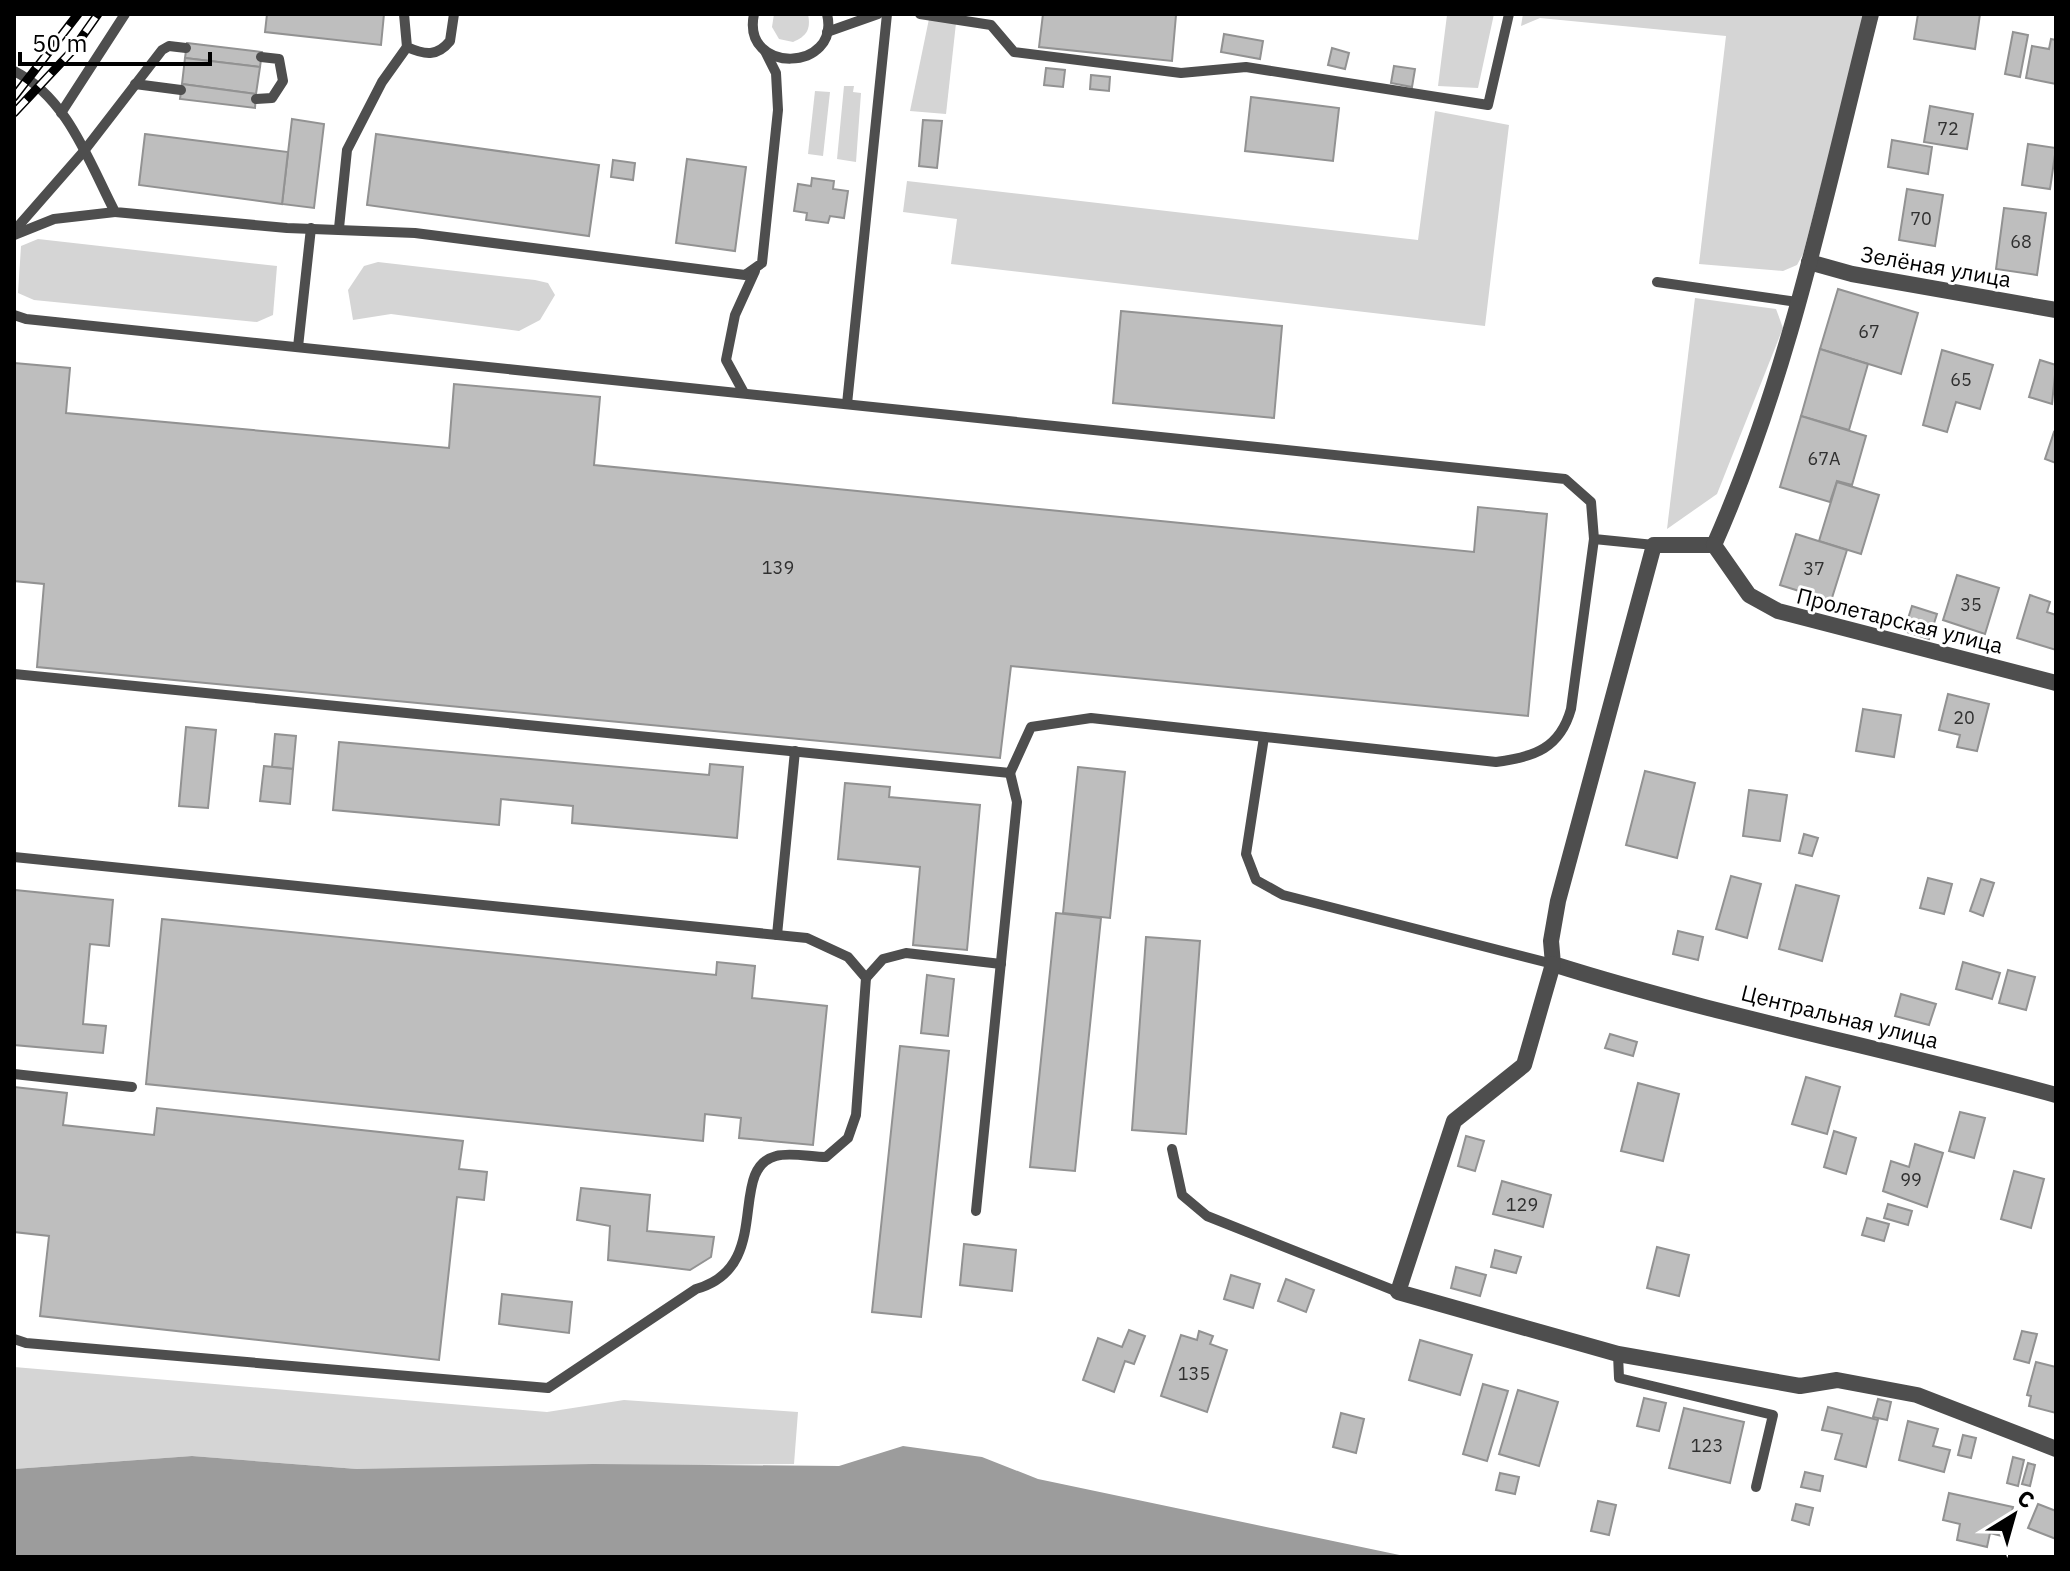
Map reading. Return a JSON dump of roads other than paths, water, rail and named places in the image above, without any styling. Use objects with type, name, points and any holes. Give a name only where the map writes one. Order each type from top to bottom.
[{"type":"street","points":[[1871,14],[1797,302],[1792,334],[1758,434],[1714,545],[1654,545],[1558,901],[1551,941],[1553,964],[1524,1065],[1454,1121],[1398,1292],[1618,1354],[1800,1386],[1837,1380],[1917,1395],[2056,1449]]},
{"type":"street","name":"Зелёная улица","points":[[1809,262],[1852,274],[2056,310]]},
{"type":"street","name":"Пролетарская улица","points":[[1714,545],[1749,595],[1778,611],[2056,683]]},
{"type":"street","name":"Центральная улица","points":[[1553,964],[1612,983],[1904,1053],[2056,1095]]},
{"type":"lane","points":[[61,113],[125,14]]},
{"type":"lane","points":[[339,228],[347,150],[382,82],[407,47],[404,14]]},
{"type":"lane","points":[[407,47],[425,54],[444,48],[450,41],[454,14]]},
{"type":"lane","points":[[744,393],[726,360],[735,315],[765,251],[778,110],[776,73],[757,40],[754,14]]},
{"type":"lane","points":[[765,51],[778,58],[805,57],[821,45],[827,32],[827,14]]},
{"type":"lane","points":[[827,32],[878,14]]},
{"type":"lane","points":[[847,404],[887,14]]},
{"type":"lane","points":[[922,14],[991,25],[1014,52],[1181,73],[1246,67],[1488,105],[1509,14]]},
{"type":"lane","points":[[14,233],[84,151],[162,50],[169,46],[186,48]]},
{"type":"lane","points":[[256,99],[272,98],[283,81],[279,59],[261,57]]},
{"type":"lane","points":[[14,71],[41,87],[61,113],[115,212]]},
{"type":"lane","points":[[135,84],[181,90]]},
{"type":"lane","points":[[14,233],[54,219],[115,212],[415,233],[726,274],[745,275],[755,271]]},
{"type":"lane","points":[[298,347],[311,228]]},
{"type":"lane","points":[[1657,282],[1797,302]]},
{"type":"lane","points":[[14,315],[1565,479],[1591,502],[1594,539],[1571,709],[1565,730],[1546,748],[1524,759],[1496,762],[1091,718],[1031,727],[1010,773],[1017,802],[976,1211]]},
{"type":"lane","points":[[1594,539],[1654,545]]},
{"type":"lane","points":[[14,674],[1010,773]]},
{"type":"lane","points":[[1264,737],[1246,854],[1256,880],[1283,895],[1553,964]]},
{"type":"lane","points":[[777,935],[795,751]]},
{"type":"lane","points":[[14,857],[807,938],[848,957],[866,978]]},
{"type":"lane","points":[[14,1339],[26,1343],[548,1388],[696,1289],[716,1283],[732,1269],[742,1249],[752,1182],[763,1163],[776,1156],[826,1157],[848,1138],[856,1115],[866,978],[883,959],[906,953],[1001,964]]},
{"type":"lane","points":[[14,1074],[132,1087]]},
{"type":"lane","points":[[1172,1149],[1182,1195],[1207,1216],[1398,1292]]},
{"type":"lane","points":[[1618,1354],[1619,1378],[1773,1415],[1756,1487]]},
{"type":"railway","points":[[14,97],[78,14]]},
{"type":"railway","points":[[14,113],[72,51],[98,14]]}]
